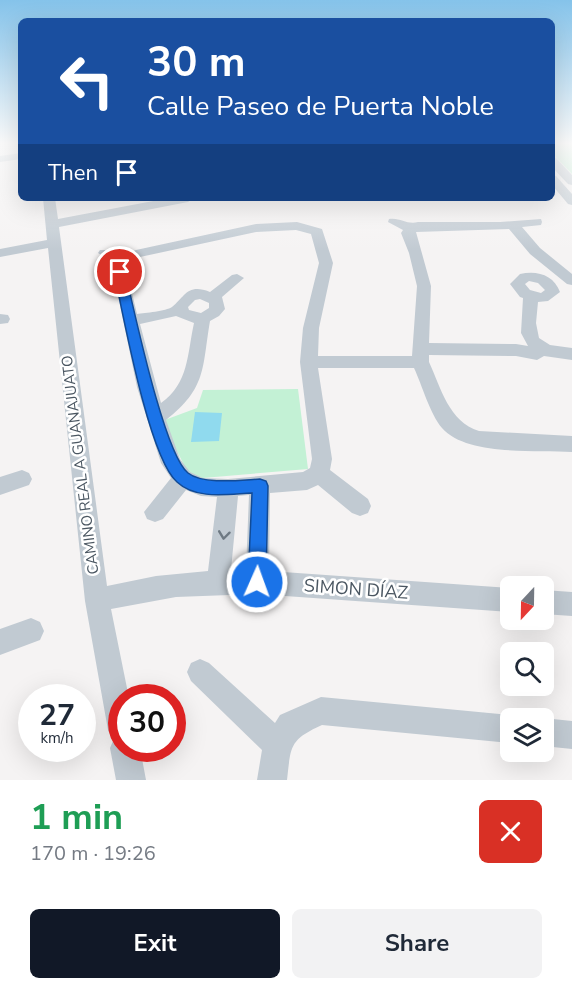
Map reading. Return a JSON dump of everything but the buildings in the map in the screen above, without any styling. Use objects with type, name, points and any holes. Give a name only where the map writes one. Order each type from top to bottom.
[{"type":"street","points":[[555,181],[572,201]]},
{"type":"street","name":"CAMINO REAL A GUANAJUATO","points":[[49,201],[97,601],[113,684]]},
{"type":"street","points":[[102,201],[104,215]]},
{"type":"street","points":[[52,224],[173,201]]},
{"type":"street","points":[[314,222],[326,263],[311,328],[309,362],[322,459],[319,473],[307,481],[228,488],[201,487],[183,478],[171,463],[156,417],[120,272],[122,262],[136,254],[256,228],[297,226],[314,222]]},
{"type":"street","points":[[394,222],[411,229]]},
{"type":"street","points":[[536,222],[513,225],[418,226],[411,229],[408,233],[416,253],[424,286],[419,355],[447,421],[460,433],[479,439],[572,444]]},
{"type":"street","points":[[513,225],[535,251],[572,282]]},
{"type":"street","points":[[0,253],[54,243]]},
{"type":"street","points":[[105,254],[122,262]]},
{"type":"street","points":[[213,297],[237,278]]},
{"type":"street","points":[[131,321],[180,310],[191,318],[203,318],[217,309],[217,301],[213,297],[202,294],[190,296],[182,302],[180,310]]},
{"type":"street","points":[[531,296],[528,320],[531,342],[536,355]]},
{"type":"street","points":[[156,417],[180,399],[190,384],[203,318]]},
{"type":"street","points":[[309,362],[516,350],[536,355],[572,354]]},
{"type":"street","points":[[319,473],[360,506]]},
{"type":"street","points":[[155,512],[183,478]]},
{"type":"street","points":[[0,486],[22,479]]},
{"type":"street","points":[[257,582],[260,486]]},
{"type":"street","points":[[218,581],[228,488]]},
{"type":"street","name":"SIMON DÍAZ","points":[[97,601],[128,591],[218,581],[500,599]]},
{"type":"street","points":[[554,603],[572,604]]},
{"type":"street","points":[[0,642],[31,631]]},
{"type":"street","points":[[200,672],[277,745]]},
{"type":"street","points":[[272,780],[277,745],[290,725],[321,711],[500,728]]},
{"type":"street","points":[[554,733],[572,735]]},
{"type":"street","points":[[128,762],[131,780]]},
{"type":"green space","points":[[298,389],[308,469],[191,479],[162,421],[197,408],[203,390]]},
{"type":"water","points":[[195,412],[222,413],[219,441],[191,442]]},
{"type":"route","points":[[120,272],[147,387],[171,463],[183,478],[201,487],[260,486],[257,582]]}]
